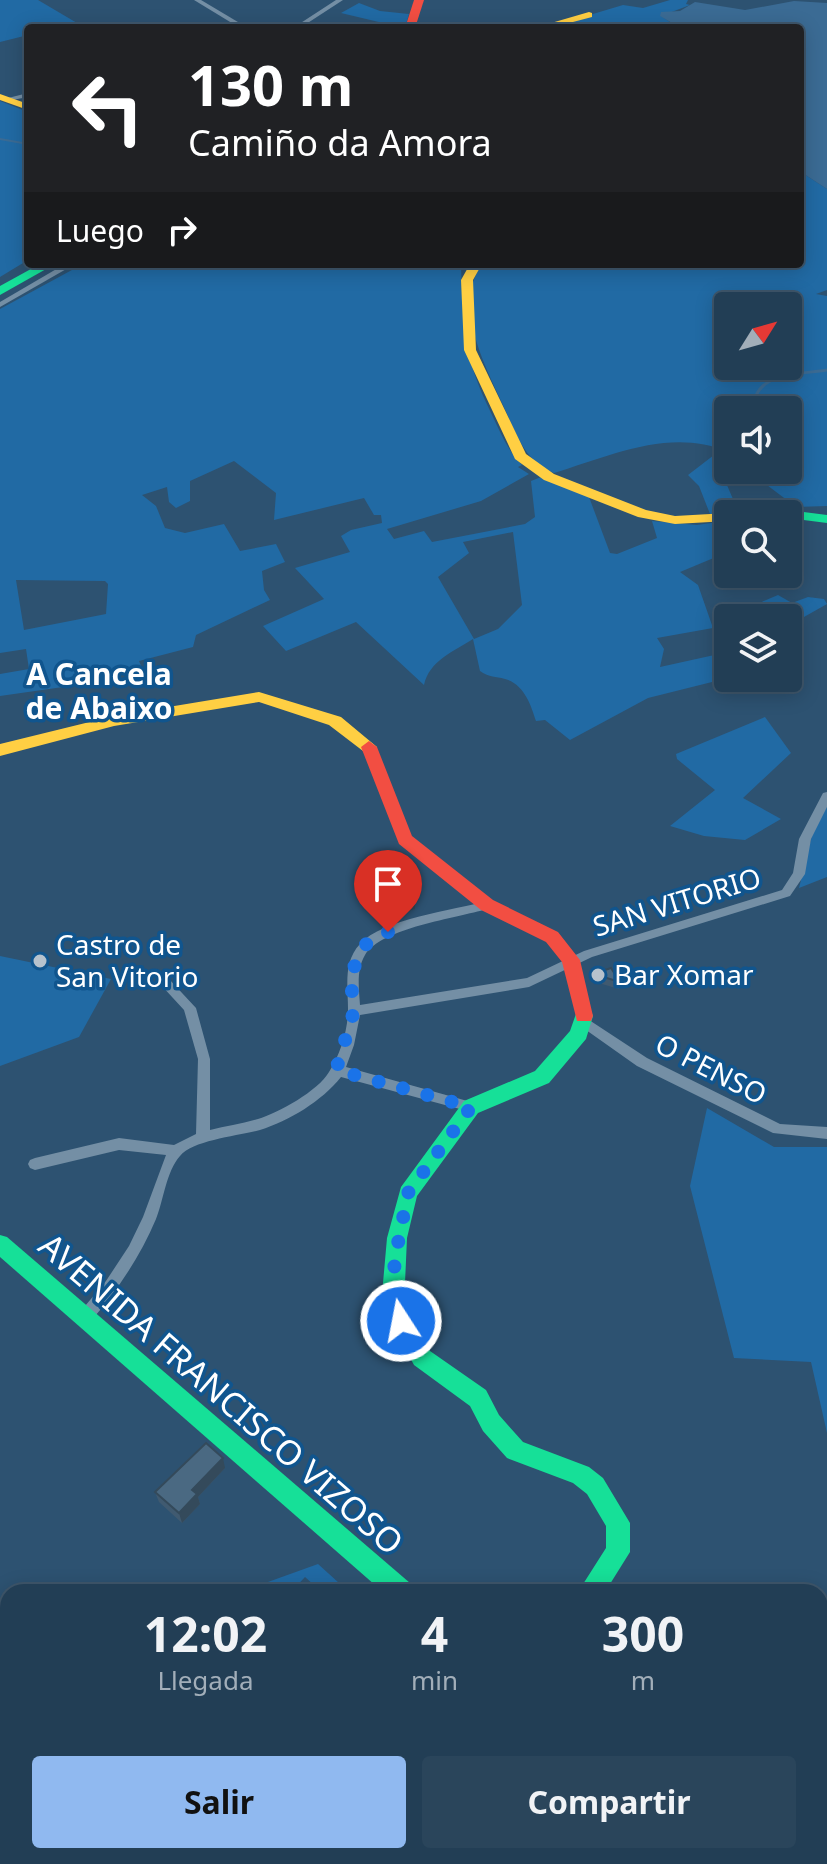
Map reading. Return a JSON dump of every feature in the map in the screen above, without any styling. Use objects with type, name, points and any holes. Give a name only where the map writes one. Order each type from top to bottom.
[{"type":"main road","points":[[411,24],[419,0]]},
{"type":"main road","points":[[548,24],[582,12]]},
{"type":"main road","points":[[4,98],[24,106]]},
{"type":"main road","points":[[0,291],[42,268]]},
{"type":"main road","points":[[474,268],[466,285],[470,350],[520,456],[549,477],[643,514],[675,520],[714,518]]},
{"type":"main road","points":[[802,516],[827,519]]},
{"type":"main road","points":[[0,750],[114,721],[259,697],[335,721],[358,736],[371,750],[405,840],[487,905],[552,937],[571,960],[585,1014],[579,1034],[542,1077],[471,1107],[408,1193],[394,1263],[401,1321],[422,1358],[478,1398],[491,1423],[515,1450],[581,1475],[595,1486],[618,1523],[618,1552],[596,1584]]},
{"type":"main road","name":"AVENIDA FRANCISCO VIZOSO","points":[[0,1244],[392,1584]]},
{"type":"street","points":[[197,0],[238,24]]},
{"type":"street","points":[[302,24],[340,0]]},
{"type":"street","points":[[4,98],[24,96]]},
{"type":"street","points":[[0,305],[64,268]]},
{"type":"street","name":"SAN VITORIO","points":[[354,1011],[529,982],[571,960],[675,929],[710,914],[786,893],[799,874],[805,839],[827,796]]},
{"type":"street","points":[[35,1164],[119,1144],[176,1151],[203,1139],[263,1123],[289,1111],[334,1077],[354,1011],[351,982],[356,960],[367,943],[388,932],[487,905]]},
{"type":"street","points":[[165,982],[190,1008],[204,1059],[203,1139]]},
{"type":"street","name":"O PENSO","points":[[583,1021],[642,1062],[778,1129],[827,1133]]},
{"type":"street","points":[[336,1070],[471,1107]]},
{"type":"street","points":[[85,1317],[113,1286],[146,1227],[176,1151]]},
{"type":"shaded area","points":[[0,0],[38,0],[77,23],[24,24],[24,36],[0,42]]},
{"type":"shaded area","points":[[670,0],[688,0],[686,4],[690,5],[661,16],[673,24],[559,24],[623,5],[643,8]]},
{"type":"shaded area","points":[[794,1],[827,3],[827,189],[804,174],[804,24],[668,24],[672,23],[660,16],[661,12],[680,11],[695,2],[745,10]]},
{"type":"shaded area","points":[[359,3],[380,11],[409,14],[406,24],[383,24],[341,13]]},
{"type":"shaded area","points":[[0,101],[24,110],[24,262],[0,277]]},
{"type":"shaded area","points":[[804,174],[827,189],[827,290],[816,294],[827,296],[827,506],[802,507],[802,500],[787,500],[766,484],[802,484],[802,396],[714,396],[714,448],[685,442],[663,443],[619,452],[554,473],[543,467],[528,453],[517,435],[488,373],[475,335],[470,297],[474,279],[481,268],[804,268]]},
{"type":"shaded area","points":[[76,268],[461,268],[464,326],[470,360],[502,436],[522,465],[518,467],[529,474],[481,501],[387,529],[394,539],[424,531],[432,542],[525,524],[535,517],[531,481],[541,477],[589,497],[610,553],[617,554],[657,538],[652,521],[697,525],[714,523],[714,558],[680,572],[698,585],[713,628],[657,638],[664,649],[660,667],[714,655],[714,682],[648,698],[570,740],[545,720],[536,721],[529,702],[517,685],[480,671],[473,639],[437,663],[424,685],[356,622],[286,651],[263,626],[324,599],[295,568],[350,552],[341,536],[351,530],[382,523],[381,515],[374,515],[364,498],[274,520],[276,493],[234,461],[190,481],[190,501],[176,508],[169,502],[167,487],[142,495],[156,506],[165,528],[185,533],[224,524],[240,551],[276,544],[285,562],[262,571],[264,590],[270,600],[196,635],[193,647],[139,661],[142,668],[84,684],[0,696],[0,674],[29,669],[26,649],[0,653],[0,309]],"holes":[[[513,532],[522,605],[498,629],[474,639],[438,577],[469,553],[463,542]],[[16,580],[105,581],[108,584],[106,614],[24,630]]]},
{"type":"shaded area","points":[[714,455],[714,484],[726,484],[733,500],[714,500],[714,514],[710,514],[699,486],[688,475]]},
{"type":"shaded area","points":[[778,595],[792,603],[808,597],[824,599],[827,604],[802,618],[802,604],[757,604]]},
{"type":"shaded area","points":[[765,717],[791,753],[743,798],[781,819],[745,840],[704,836],[670,826],[715,790],[677,759],[676,754]]},
{"type":"shaded area","points":[[827,806],[827,877],[799,888],[813,831]]},
{"type":"shaded area","points":[[0,956],[111,979],[79,1037],[0,1066]]},
{"type":"shaded area","points":[[707,1108],[774,1147],[827,1147],[827,1433],[811,1362],[734,1358],[690,1186]]},
{"type":"shaded area","points":[[318,1564],[340,1584],[313,1584],[305,1577],[298,1584],[262,1584]]},
{"type":"building","points":[[405,885],[415,902],[390,911],[380,893]]},
{"type":"building","points":[[611,968],[620,982],[593,974]]},
{"type":"building","points":[[206,1443],[223,1458],[192,1490],[197,1494],[179,1513],[155,1492]]},
{"type":"waterway","points":[[0,139],[24,143]]},
{"type":"waterway","points":[[756,396],[761,388],[779,377],[827,370]]},
{"type":"traffic: fast","points":[[0,291],[42,268]]},
{"type":"traffic: fast","points":[[802,516],[827,519]]},
{"type":"traffic: fast","points":[[584,1016],[579,1034],[542,1077],[471,1107],[408,1193],[397,1238],[394,1283],[401,1321],[422,1358],[478,1398],[491,1423],[515,1450],[581,1475],[595,1486],[618,1523],[618,1552],[596,1584]]},
{"type":"traffic: fast","points":[[0,1244],[392,1584]]},
{"type":"traffic: slow","points":[[554,24],[589,15]]},
{"type":"traffic: slow","points":[[0,97],[24,106]]},
{"type":"traffic: slow","points":[[474,268],[467,280],[470,350],[520,456],[549,477],[643,514],[675,520],[714,518]]},
{"type":"traffic: slow","points":[[0,750],[114,721],[259,697],[335,721],[369,747]]},
{"type":"traffic: jam","points":[[411,24],[419,0]]},
{"type":"traffic: jam","points":[[369,747],[405,840],[487,905],[552,937],[571,960],[584,1016]]},
{"type":"place","name":"Castro de San Vitorio","points":[[40,961]]},
{"type":"place","name":"Bar Xomar","points":[[598,975]]},
{"type":"district","name":"A Cancela de Abaixo","points":[[99,692]]},
{"type":"route","points":[[388,932],[367,943],[356,960],[351,982],[354,1011],[336,1070],[471,1107],[408,1193],[394,1263],[401,1321]]}]
